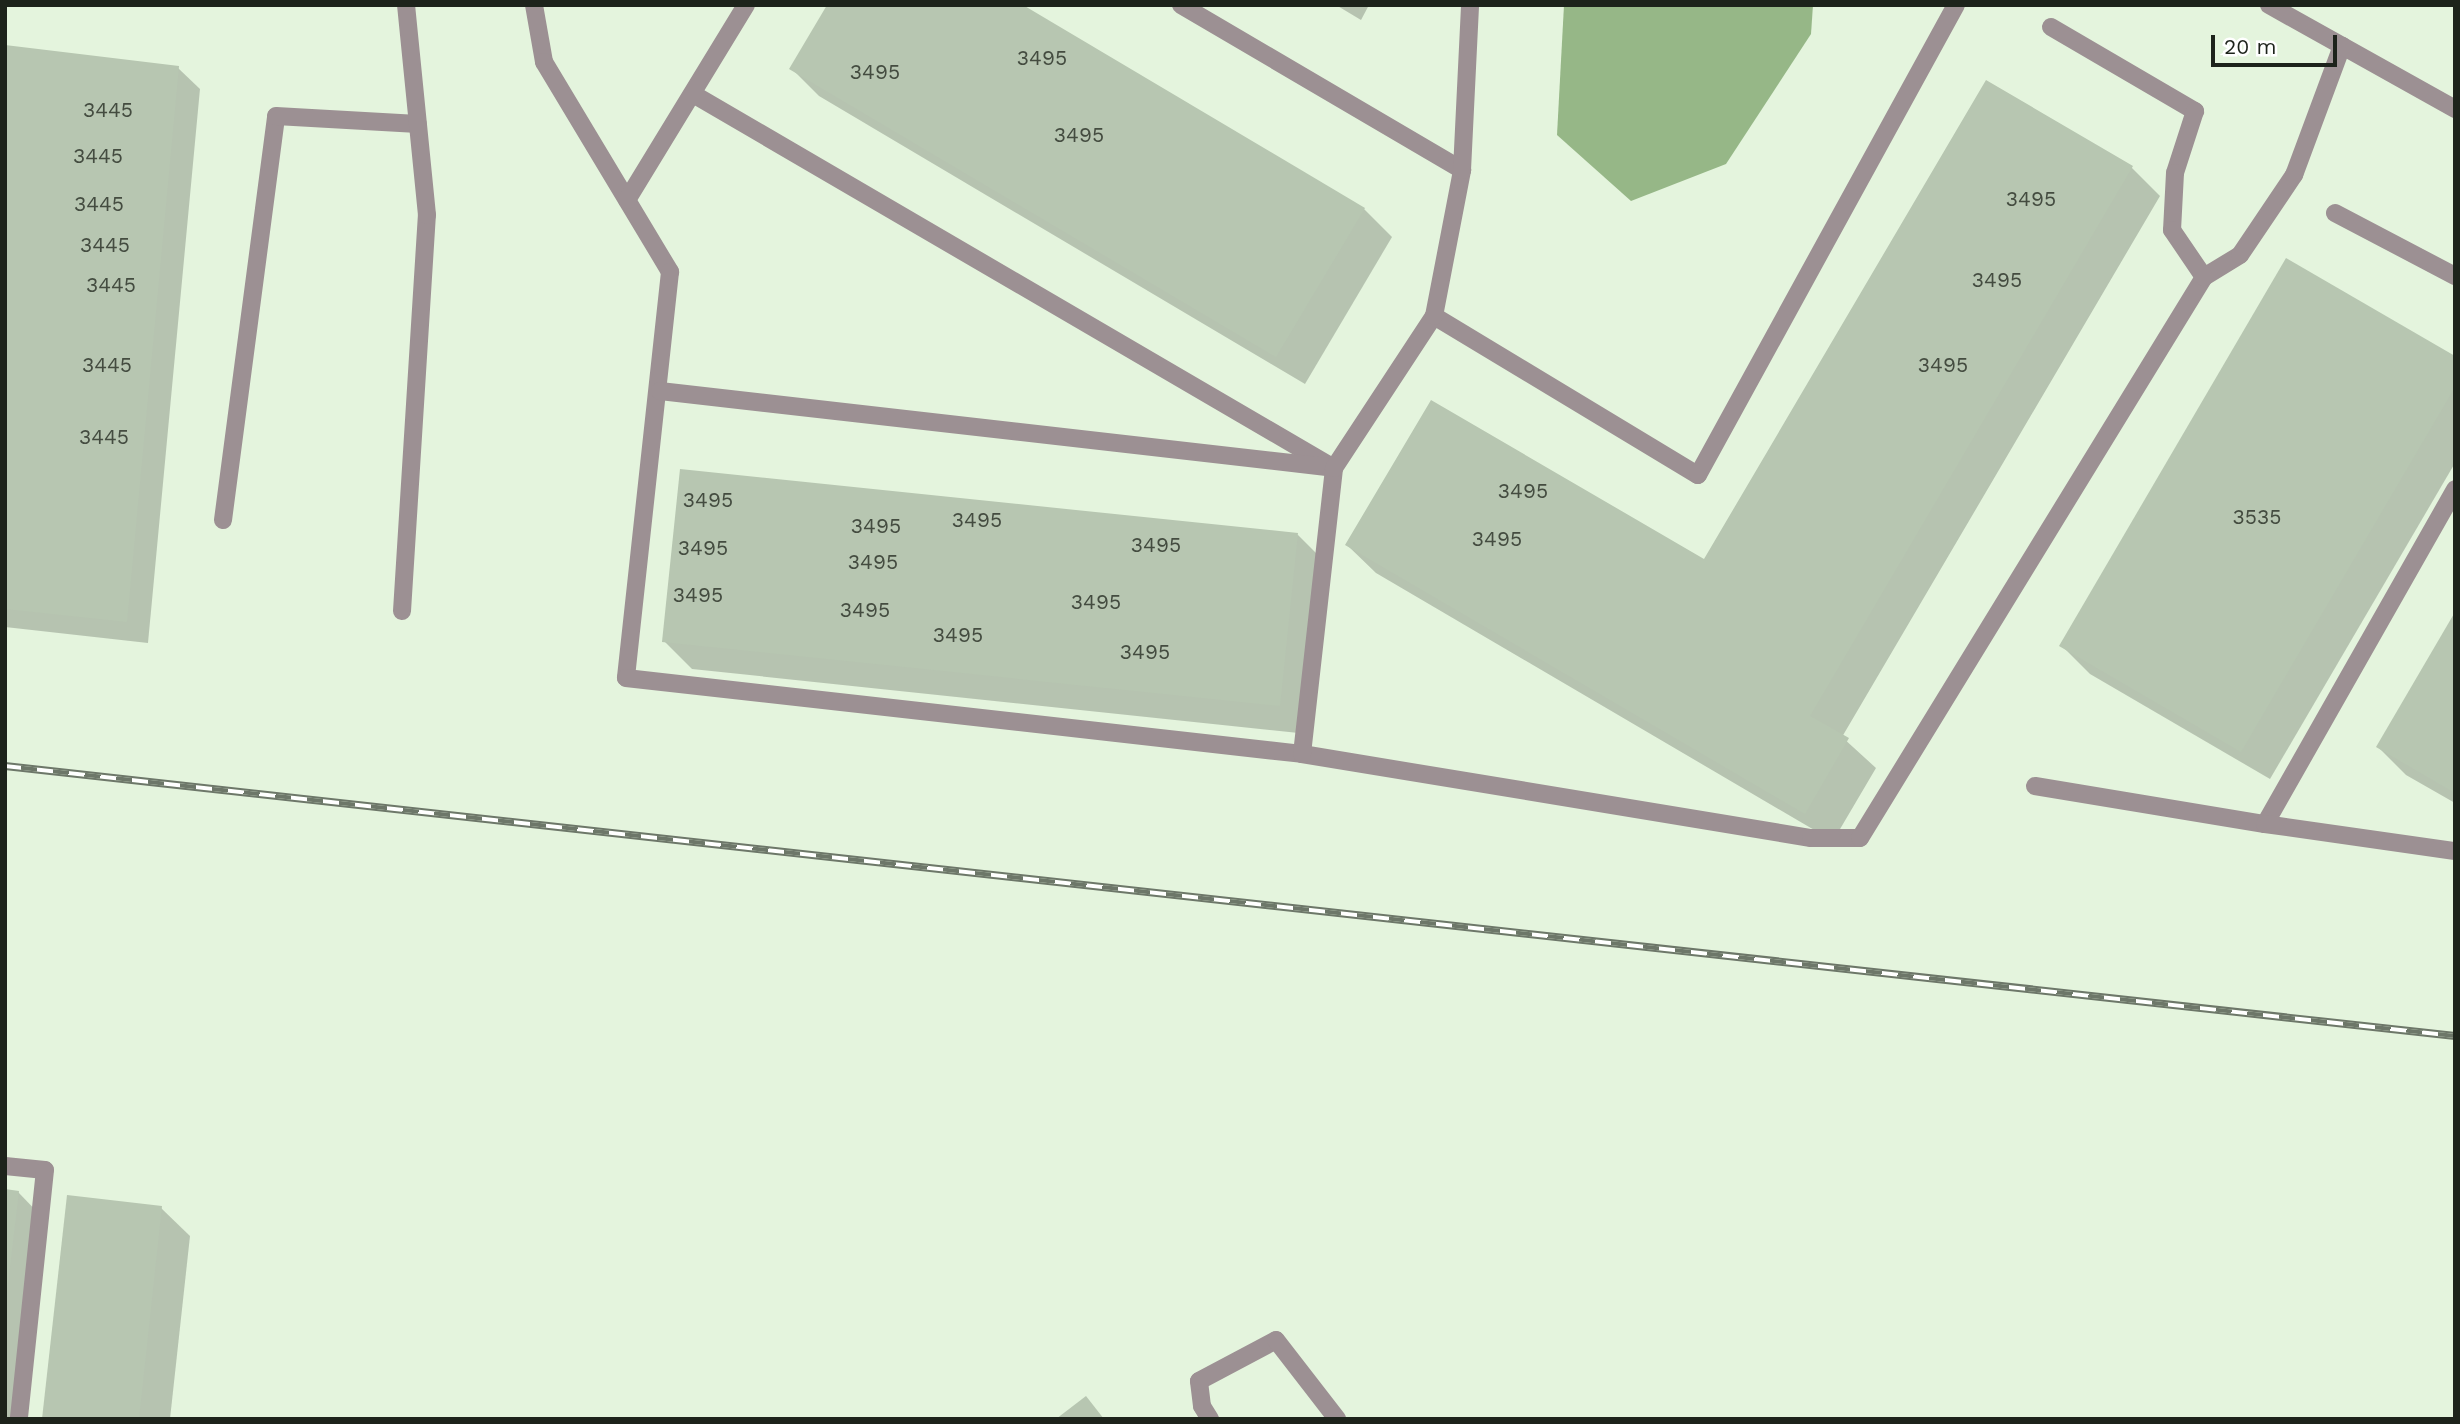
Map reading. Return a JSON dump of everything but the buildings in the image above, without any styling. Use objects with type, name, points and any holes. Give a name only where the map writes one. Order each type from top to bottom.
[{"type":"street","points":[[402,611],[427,215],[406,5]]},
{"type":"street","points":[[534,5],[544,62],[670,272],[660,391],[626,678],[1302,754],[1811,838],[1860,838],[2204,277],[2240,255],[2294,175],[2342,46]]},
{"type":"street","points":[[627,200],[746,5]]},
{"type":"street","points":[[1181,5],[1462,170]]},
{"type":"street","points":[[1302,754],[1334,468],[1434,316],[1462,170],[1470,5]]},
{"type":"street","points":[[1434,316],[1698,474],[1956,5]]},
{"type":"street","points":[[2269,5],[2455,109]]},
{"type":"street","points":[[2051,27],[2195,111],[2175,173],[2172,230],[2204,277]]},
{"type":"street","points":[[693,94],[1334,468]]},
{"type":"street","points":[[223,520],[276,116],[418,124]]},
{"type":"street","points":[[2335,212],[2455,276]]},
{"type":"street","points":[[660,391],[1334,468]]},
{"type":"street","points":[[2265,824],[2455,489]]},
{"type":"street","points":[[2035,786],[2265,824],[2455,851]]},
{"type":"street","points":[[5,1166],[45,1170],[19,1419]]},
{"type":"street","points":[[1210,1419],[1202,1406],[1199,1381],[1276,1340],[1337,1419]]},
{"type":"shaded area","points":[[1564,5],[1813,5],[1811,34],[1726,164],[1631,201],[1557,135]]},
{"type":"railway","points":[[5,766],[2455,1036]]}]
